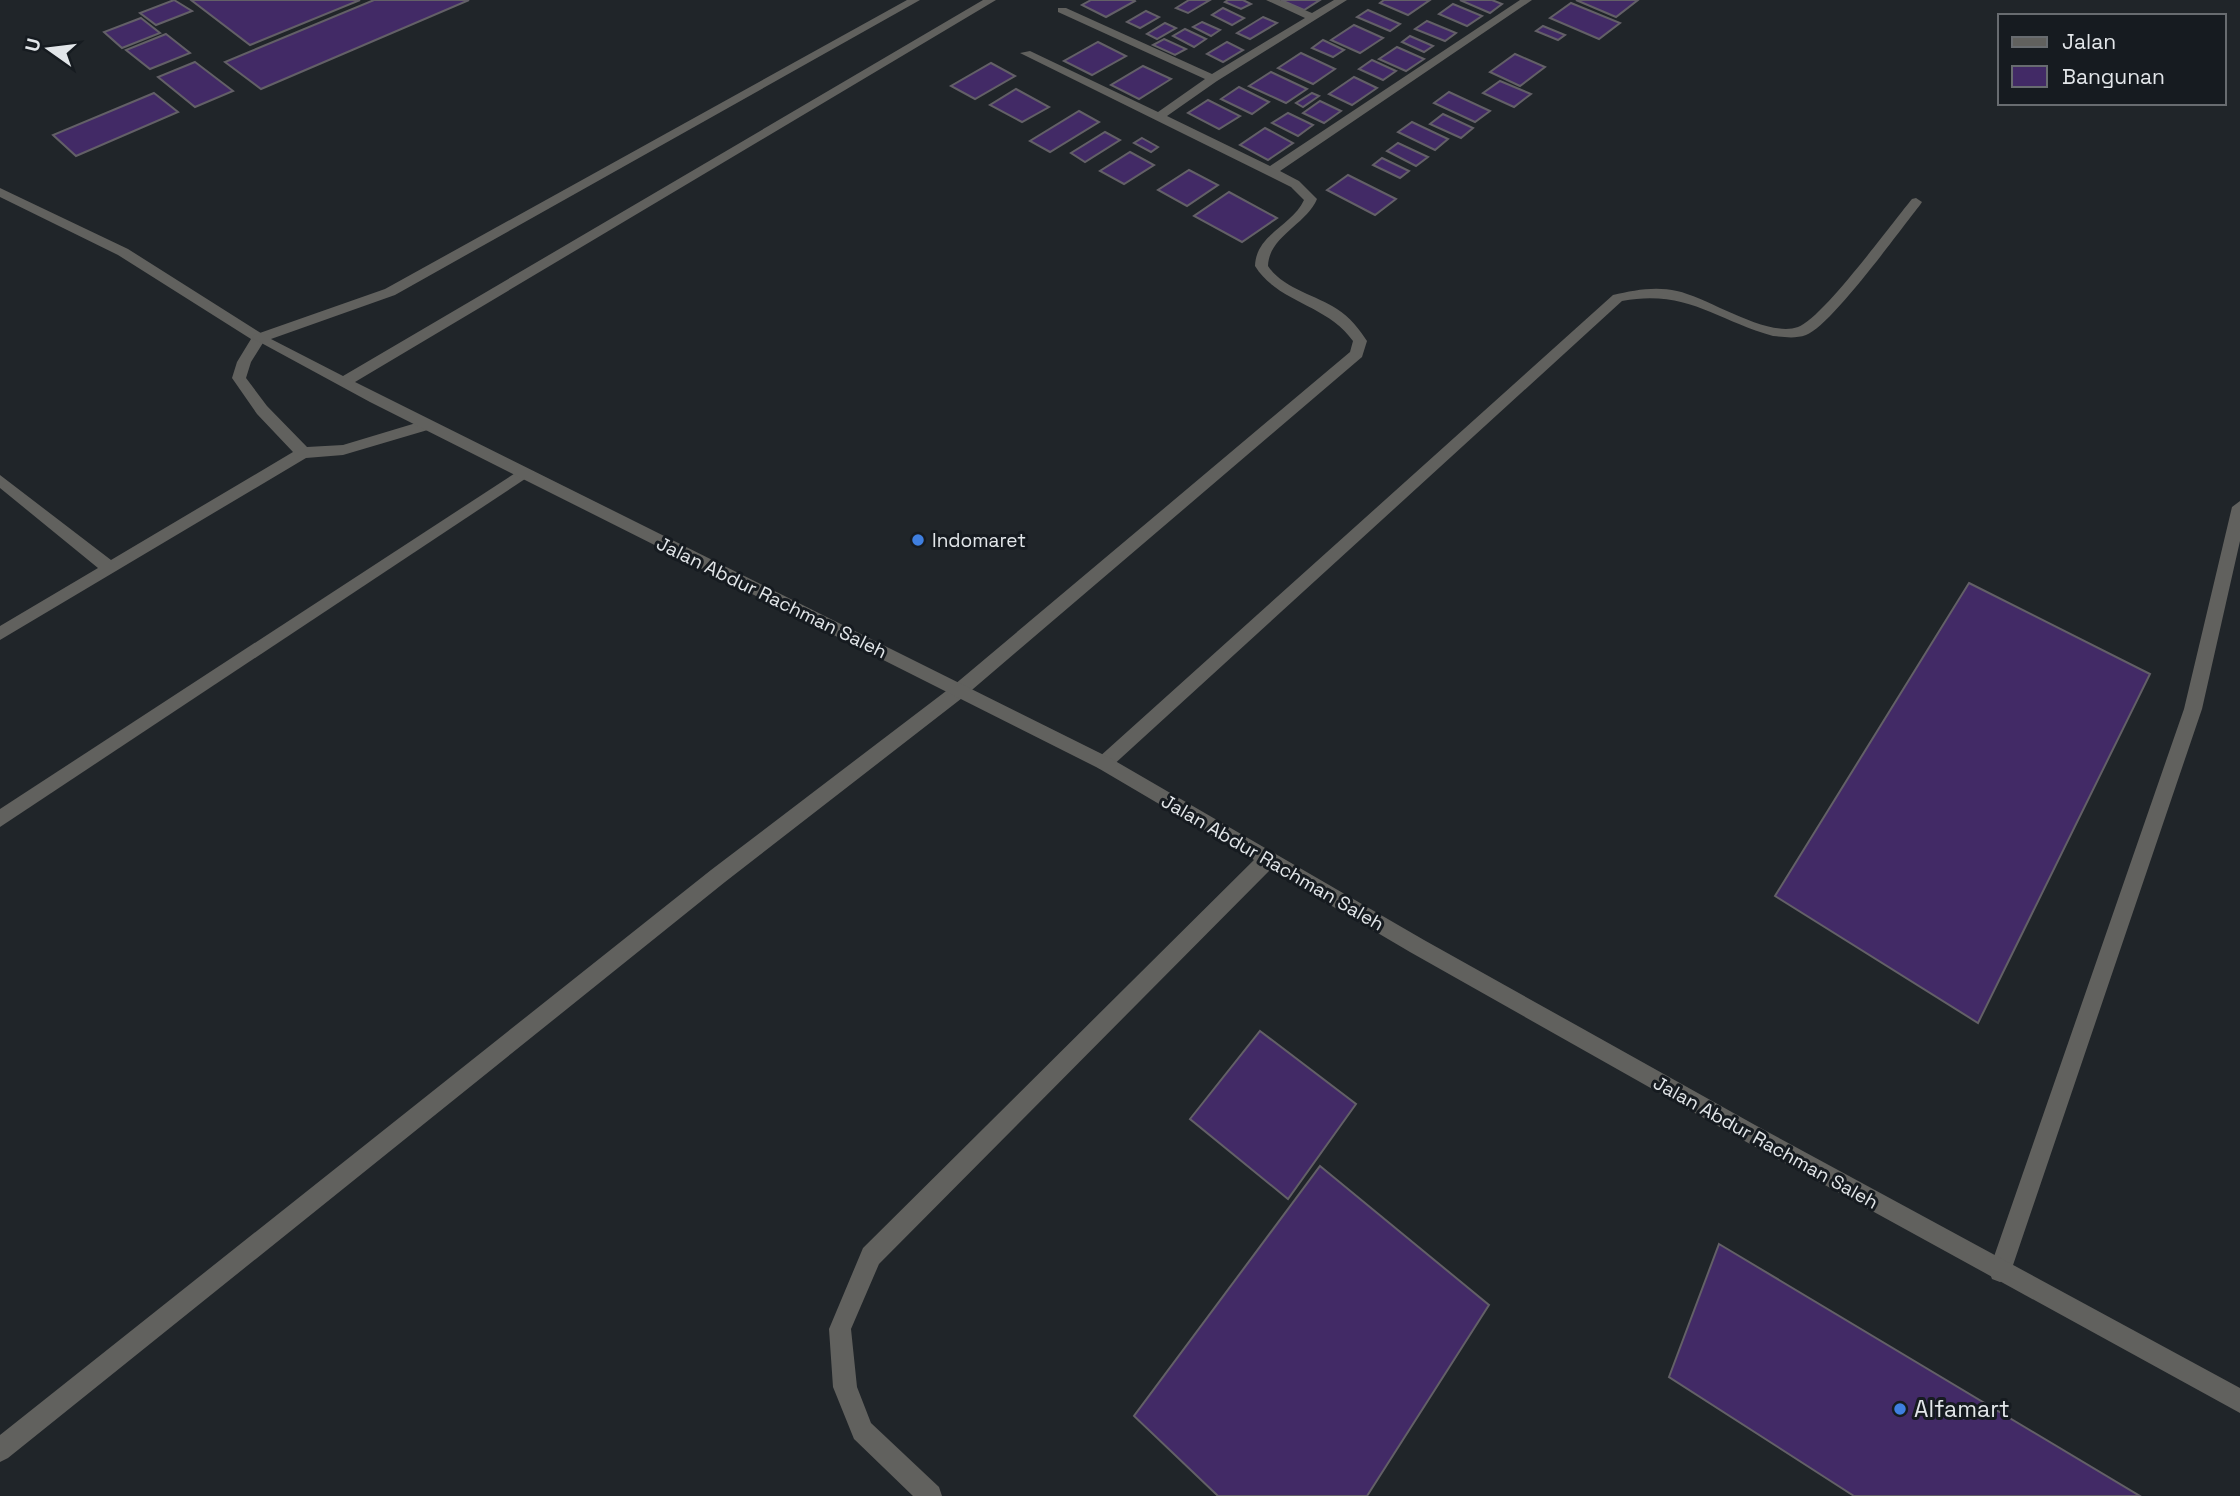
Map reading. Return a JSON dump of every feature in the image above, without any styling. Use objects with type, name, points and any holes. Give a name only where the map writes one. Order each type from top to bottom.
[{"type":"street","points":[[303,453],[262,410],[239,378],[244,362],[259,338],[390,292],[915,0]]},
{"type":"street","points":[[344,382],[991,0]]},
{"type":"street","points":[[1271,0],[1314,18]]},
{"type":"street","points":[[1160,116],[1213,79],[1342,0]]},
{"type":"street","points":[[1271,171],[1527,0]]},
{"type":"street","points":[[1062,10],[1213,79]]},
{"type":"street","points":[[0,1450],[718,876],[960,690],[1357,354],[1360,341],[1351,327],[1333,312],[1275,282],[1262,270],[1261,259],[1267,247],[1303,212],[1311,199],[1295,184],[1026,52]]},
{"type":"street","name":"Jalan Abdur Rachman Saleh","points":[[0,192],[123,252],[259,338],[426,425],[1104,763],[1748,1132],[2240,1401]]},
{"type":"street","points":[[1104,763],[1618,298],[1651,292],[1677,296],[1763,329],[1784,333],[1805,330],[1827,310],[1916,202]]},
{"type":"street","points":[[0,634],[303,453],[343,450],[426,425]]},
{"type":"street","points":[[0,820],[523,473]]},
{"type":"street","points":[[0,480],[111,569]]},
{"type":"street","points":[[2000,1271],[2193,709],[2240,508]]},
{"type":"street","points":[[930,1496],[862,1430],[845,1387],[840,1329],[871,1256],[1268,859]]},
{"type":"building","points":[[174,0],[192,11],[156,25],[140,13]]},
{"type":"building","points":[[191,0],[360,0],[250,45]]},
{"type":"building","points":[[374,0],[469,0],[261,89],[225,62]]},
{"type":"building","points":[[1091,0],[1135,1],[1106,17],[1082,5]]},
{"type":"building","points":[[1189,0],[1210,0],[1188,13],[1176,8]]},
{"type":"building","points":[[1243,0],[1251,4],[1241,9],[1225,2]]},
{"type":"building","points":[[1281,0],[1320,0],[1304,10]]},
{"type":"building","points":[[1384,0],[1430,0],[1408,15],[1380,3]]},
{"type":"building","points":[[1460,0],[1492,0],[1502,4],[1490,13]]},
{"type":"building","points":[[1576,0],[1638,0],[1616,17]]},
{"type":"building","points":[[1571,3],[1620,23],[1599,39],[1550,18]]},
{"type":"building","points":[[1453,4],[1482,16],[1467,26],[1439,14]]},
{"type":"building","points":[[1223,8],[1244,18],[1232,25],[1212,15]]},
{"type":"building","points":[[1368,10],[1400,24],[1390,31],[1357,17]]},
{"type":"building","points":[[1146,11],[1159,17],[1140,28],[1127,22]]},
{"type":"building","points":[[1263,17],[1277,23],[1250,39],[1237,33]]},
{"type":"building","points":[[141,18],[160,33],[122,48],[104,32]]},
{"type":"building","points":[[1427,21],[1456,33],[1445,41],[1415,29]]},
{"type":"building","points":[[1202,22],[1220,30],[1211,36],[1193,27]]},
{"type":"building","points":[[1165,23],[1176,28],[1157,39],[1147,34]]},
{"type":"building","points":[[1354,25],[1383,38],[1360,53],[1331,40]]},
{"type":"building","points":[[1543,26],[1565,35],[1558,40],[1536,31]]},
{"type":"building","points":[[1185,29],[1206,39],[1194,47],[1173,36]]},
{"type":"building","points":[[166,34],[190,53],[150,69],[126,50]]},
{"type":"building","points":[[1410,36],[1433,46],[1424,52],[1402,42]]},
{"type":"building","points":[[1164,39],[1186,49],[1175,55],[1153,45]]},
{"type":"building","points":[[1323,40],[1344,50],[1333,57],[1312,48]]},
{"type":"building","points":[[1098,42],[1126,56],[1092,75],[1064,61]]},
{"type":"building","points":[[1227,42],[1243,50],[1223,62],[1207,54]]},
{"type":"building","points":[[1397,47],[1424,59],[1406,71],[1379,59]]},
{"type":"building","points":[[1301,53],[1335,69],[1313,84],[1278,68]]},
{"type":"building","points":[[1515,54],[1545,67],[1520,86],[1490,72]]},
{"type":"building","points":[[1372,60],[1396,71],[1383,80],[1359,69]]},
{"type":"building","points":[[195,62],[233,91],[195,107],[158,77]]},
{"type":"building","points":[[991,63],[1015,76],[975,99],[951,86]]},
{"type":"building","points":[[1143,66],[1171,79],[1139,99],[1111,85]]},
{"type":"building","points":[[1271,72],[1307,89],[1286,103],[1249,86]]},
{"type":"building","points":[[1354,77],[1377,88],[1352,105],[1329,94]]},
{"type":"building","points":[[1500,81],[1531,94],[1514,107],[1483,93]]},
{"type":"building","points":[[1239,87],[1269,102],[1252,114],[1221,99]]},
{"type":"building","points":[[1016,89],[1049,107],[1022,122],[990,105]]},
{"type":"building","points":[[1449,92],[1490,111],[1475,122],[1434,103]]},
{"type":"building","points":[[154,93],[178,112],[76,156],[53,135]]},
{"type":"building","points":[[1312,93],[1319,96],[1303,107],[1296,103]]},
{"type":"building","points":[[1208,100],[1240,116],[1219,129],[1188,113]]},
{"type":"building","points":[[1320,101],[1341,111],[1324,123],[1303,113]]},
{"type":"building","points":[[1079,111],[1099,122],[1050,152],[1030,141]]},
{"type":"building","points":[[1288,113],[1313,125],[1298,136],[1272,123]]},
{"type":"building","points":[[1443,114],[1473,128],[1461,138],[1430,124]]},
{"type":"building","points":[[1412,122],[1448,139],[1435,150],[1398,132]]},
{"type":"building","points":[[1265,128],[1293,143],[1268,160],[1240,145]]},
{"type":"building","points":[[1105,132],[1120,140],[1085,162],[1071,153]]},
{"type":"building","points":[[1142,138],[1158,147],[1151,152],[1134,143]]},
{"type":"building","points":[[1398,143],[1428,157],[1416,166],[1387,151]]},
{"type":"building","points":[[1130,152],[1154,165],[1124,184],[1100,171]]},
{"type":"building","points":[[1382,158],[1409,171],[1400,178],[1373,165]]},
{"type":"building","points":[[1189,170],[1218,185],[1187,206],[1158,190]]},
{"type":"building","points":[[1348,175],[1396,199],[1375,215],[1327,190]]},
{"type":"building","points":[[1229,192],[1277,218],[1242,242],[1194,216]]},
{"type":"building","points":[[1969,583],[2150,674],[1978,1023],[1775,896]]},
{"type":"building","points":[[1260,1031],[1356,1104],[1288,1199],[1190,1119]]},
{"type":"building","points":[[1320,1166],[1489,1305],[1367,1496],[1218,1496],[1134,1416]]},
{"type":"building","points":[[1719,1244],[2140,1496],[1854,1496],[1669,1377]]},
{"type":"place","name":"Indomaret","points":[[918,540]]},
{"type":"place","name":"Alfamart","points":[[1900,1409]]}]
